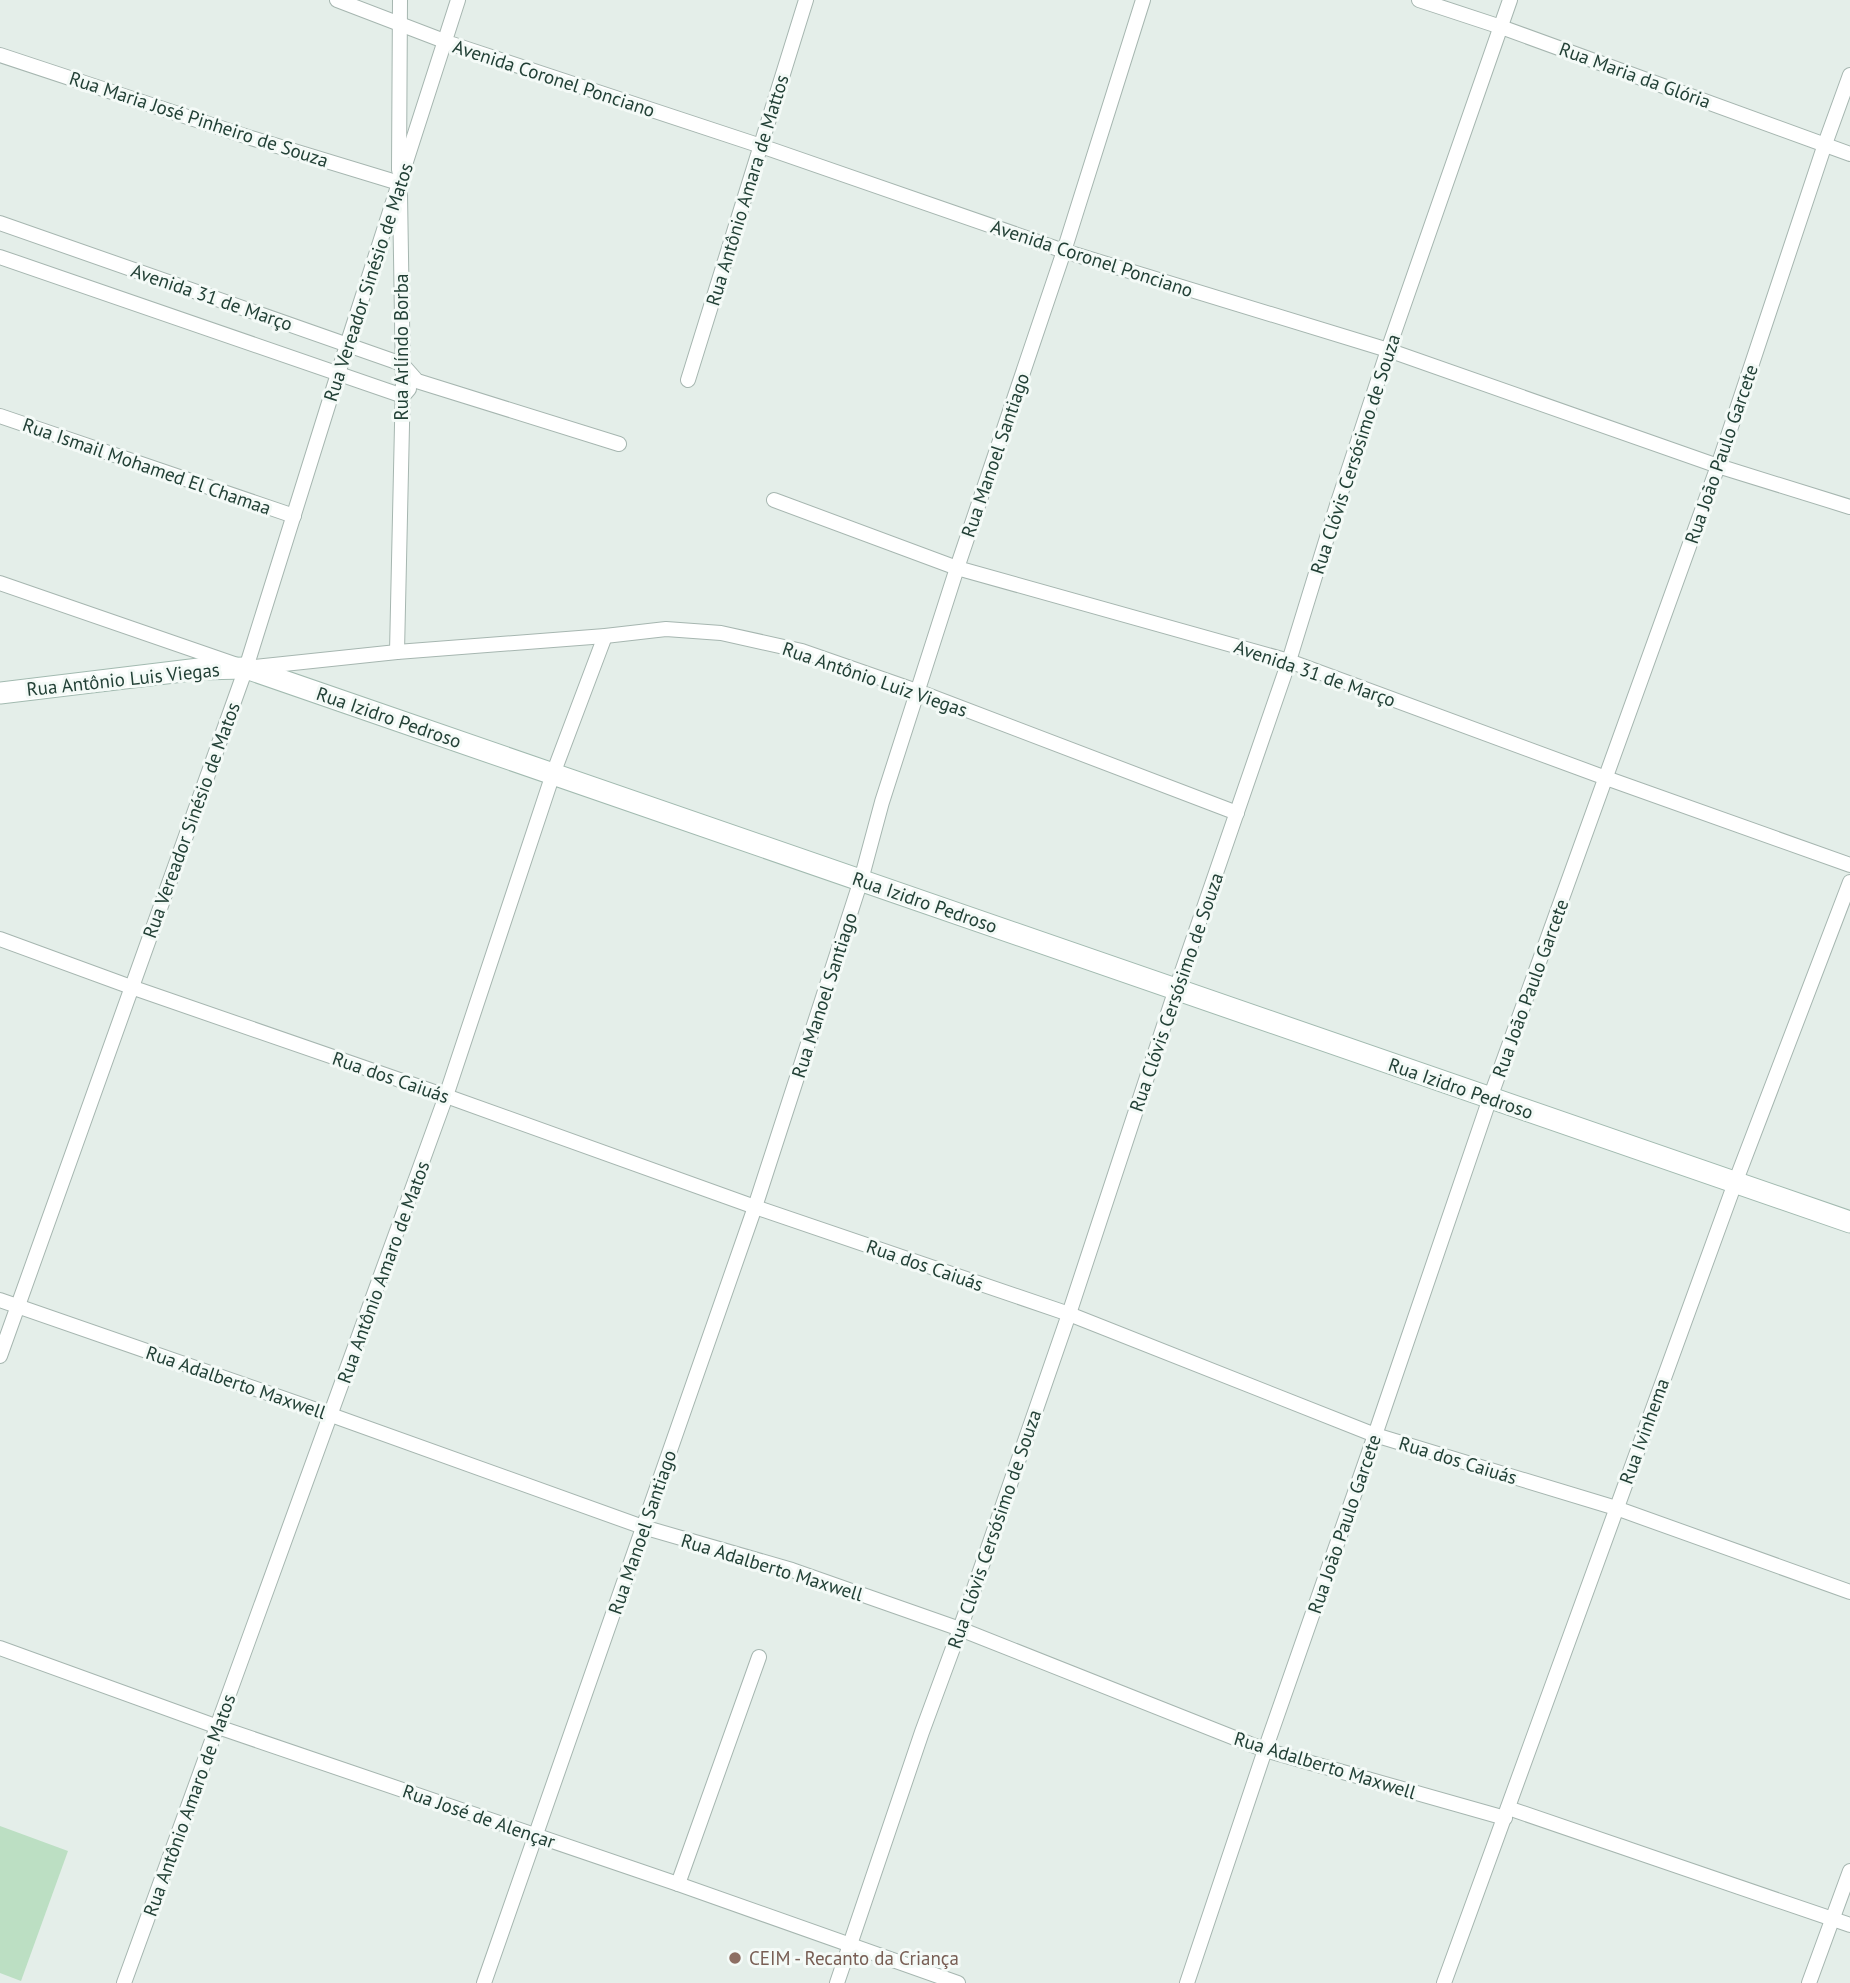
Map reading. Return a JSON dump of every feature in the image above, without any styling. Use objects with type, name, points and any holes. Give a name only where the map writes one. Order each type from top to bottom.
[{"type":"street","name":"Avenida Coronel Ponciano","points":[[337,0],[445,41],[1064,251],[1388,350],[1718,466],[1850,507]]},
{"type":"street","name":"Rua Arlíndo Borba","points":[[397,652],[402,396],[400,0]]},
{"type":"street","name":"Rua Vereador Sinésio de Matos","points":[[0,1356],[246,668],[458,0]]},
{"type":"street","name":"Rua Antônio Amara de Mattos","points":[[688,380],[806,0]]},
{"type":"street","name":"Rua Manoel Santiago","points":[[484,1983],[755,1207],[861,880],[917,691],[1064,251],[1143,0]]},
{"type":"street","name":"Rua Maria da Glória","points":[[1419,0],[1501,27],[1850,154]]},
{"type":"street","name":"Rua Clóvis Cersósimo de Souza","points":[[837,1983],[1069,1314],[1176,989],[1290,661],[1388,350],[1510,0]]},
{"type":"street","name":"Rua Maria José Pinheiro de Souza","points":[[0,55],[251,138],[399,183]]},
{"type":"street","name":"Rua João Paulo Garcete","points":[[1187,1983],[1490,1098],[1718,466],[1850,75]]},
{"type":"street","name":"Avenida 31 de Março","points":[[0,223],[402,364],[417,381]]},
{"type":"street","name":"Avenida 31 de Março","points":[[0,257],[402,396]]},
{"type":"street","points":[[402,396],[417,381],[619,444]]},
{"type":"street","name":"Rua Ismail Mohamed El Chamaa","points":[[0,416],[294,516]]},
{"type":"street","name":"Avenida 31 de Março","points":[[774,500],[957,568],[1290,661],[1850,865]]},
{"type":"street","name":"Rua Izidro Pedroso","points":[[0,583],[1850,1222]]},
{"type":"street","name":"Rua Antônio Luiz Viegas","points":[[246,668],[666,629],[721,633],[802,651],[917,691],[1237,813]]},
{"type":"street","name":"Rua Antônio Amaro de Matos","points":[[124,1983],[446,1096],[553,774],[605,636]]},
{"type":"street","name":"Rua Antônio Luis Viegas","points":[[0,693],[199,668],[246,668]]},
{"type":"street","name":"Rua Ivinhema","points":[[1444,1983],[1735,1182],[1850,882]]},
{"type":"street","name":"Rua dos Caiuás","points":[[0,939],[755,1207],[1069,1314],[1376,1435],[1616,1508],[1850,1592]]},
{"type":"street","name":"Rua Adalberto Maxwell","points":[[0,1300],[643,1527],[792,1570],[960,1629],[1265,1751],[1506,1813],[1850,1924]]},
{"type":"street","name":"Rua José de Alençar","points":[[0,1648],[218,1727],[958,1983]]},
{"type":"street","points":[[678,1884],[760,1657]]},
{"type":"street","points":[[1810,1983],[1850,1871]]},
{"type":"green space","points":[[0,1826],[68,1851],[21,1981],[0,1973]]},
{"type":"place","name":"CEIM - Recanto da Criança","points":[[735,1958]]}]
